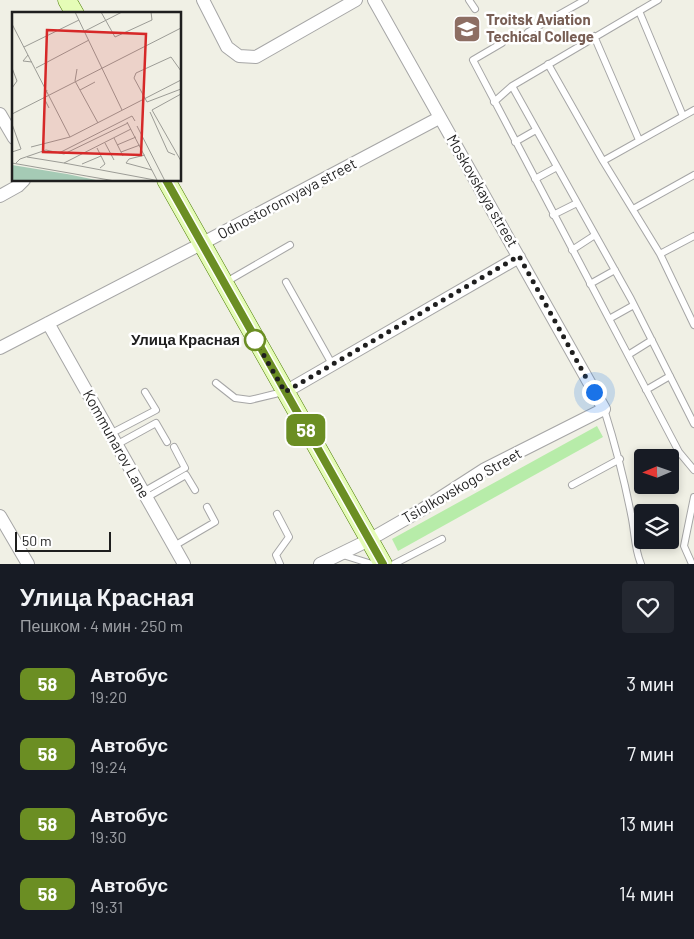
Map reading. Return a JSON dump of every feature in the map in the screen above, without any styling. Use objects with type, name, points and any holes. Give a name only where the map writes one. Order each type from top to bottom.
[{"type":"street","points":[[67,0],[74,12]]},
{"type":"street","points":[[203,0],[227,47],[239,56],[256,57],[356,0]]},
{"type":"street","name":"Moskovskaya street","points":[[374,0],[604,409]]},
{"type":"street","points":[[0,114],[12,135]]},
{"type":"street","name":"Odnostoronnyaya street","points":[[0,348],[439,118]]},
{"type":"street","points":[[0,196],[23,181]]},
{"type":"street","points":[[167,181],[223,284],[383,564]]},
{"type":"street","name":"Moskovskaya street","points":[[285,392],[519,256]]},
{"type":"street","name":"Kommunarov Lane","points":[[48,323],[184,564]]},
{"type":"street","name":"Tsiolkovskogo Street","points":[[320,564],[423,509],[485,469],[604,409]]},
{"type":"street","points":[[0,516],[28,564]]},
{"type":"lane","points":[[469,0],[475,9]]},
{"type":"lane","points":[[528,32],[585,0]]},
{"type":"lane","points":[[494,102],[512,86],[658,0]]},
{"type":"lane","points":[[638,11],[682,116]]},
{"type":"lane","points":[[594,36],[639,140]]},
{"type":"lane","points":[[502,43],[473,60],[679,452],[694,470]]},
{"type":"lane","points":[[548,64],[603,161],[660,254],[694,325]]},
{"type":"lane","points":[[512,86],[634,305],[694,424]]},
{"type":"lane","points":[[603,161],[694,110]]},
{"type":"lane","points":[[515,142],[536,130]]},
{"type":"lane","points":[[535,179],[557,167]]},
{"type":"lane","points":[[633,209],[694,175]]},
{"type":"lane","points":[[554,215],[577,203]]},
{"type":"lane","points":[[572,250],[595,235]]},
{"type":"lane","points":[[660,254],[694,236]]},
{"type":"lane","points":[[223,284],[290,245]]},
{"type":"lane","points":[[590,284],[615,270]]},
{"type":"lane","points":[[286,282],[332,364]]},
{"type":"lane","points":[[609,320],[634,305]]},
{"type":"lane","points":[[628,355],[652,340]]},
{"type":"lane","points":[[646,390],[670,376]]},
{"type":"lane","points":[[216,383],[235,398],[250,400],[285,392]]},
{"type":"lane","points":[[113,440],[156,410],[145,392]]},
{"type":"lane","points":[[604,409],[620,460],[640,564]]},
{"type":"lane","points":[[113,440],[156,423],[167,442]]},
{"type":"lane","points":[[144,495],[185,468],[174,447]]},
{"type":"lane","points":[[572,485],[620,460]]},
{"type":"lane","points":[[144,495],[186,475],[195,490]]},
{"type":"lane","points":[[692,564],[684,546],[694,497]]},
{"type":"lane","points":[[174,546],[215,522],[207,507]]},
{"type":"lane","points":[[277,514],[289,537],[276,555],[280,564]]},
{"type":"lane","points":[[394,564],[442,538]]},
{"type":"lane","points":[[339,553],[372,564]]},
{"type":"green space","points":[[597,426],[603,437],[398,551],[392,539]]},
{"type":"bus line","name":"58","points":[[167,181],[383,564]]},
{"type":"place","name":"Troitsk Aviation Techical College","points":[[467,29]]},
{"type":"place","name":"Улица Красная","points":[[255,340]]},
{"type":"route","points":[[255,340],[285,392],[519,256],[594,392]]}]
